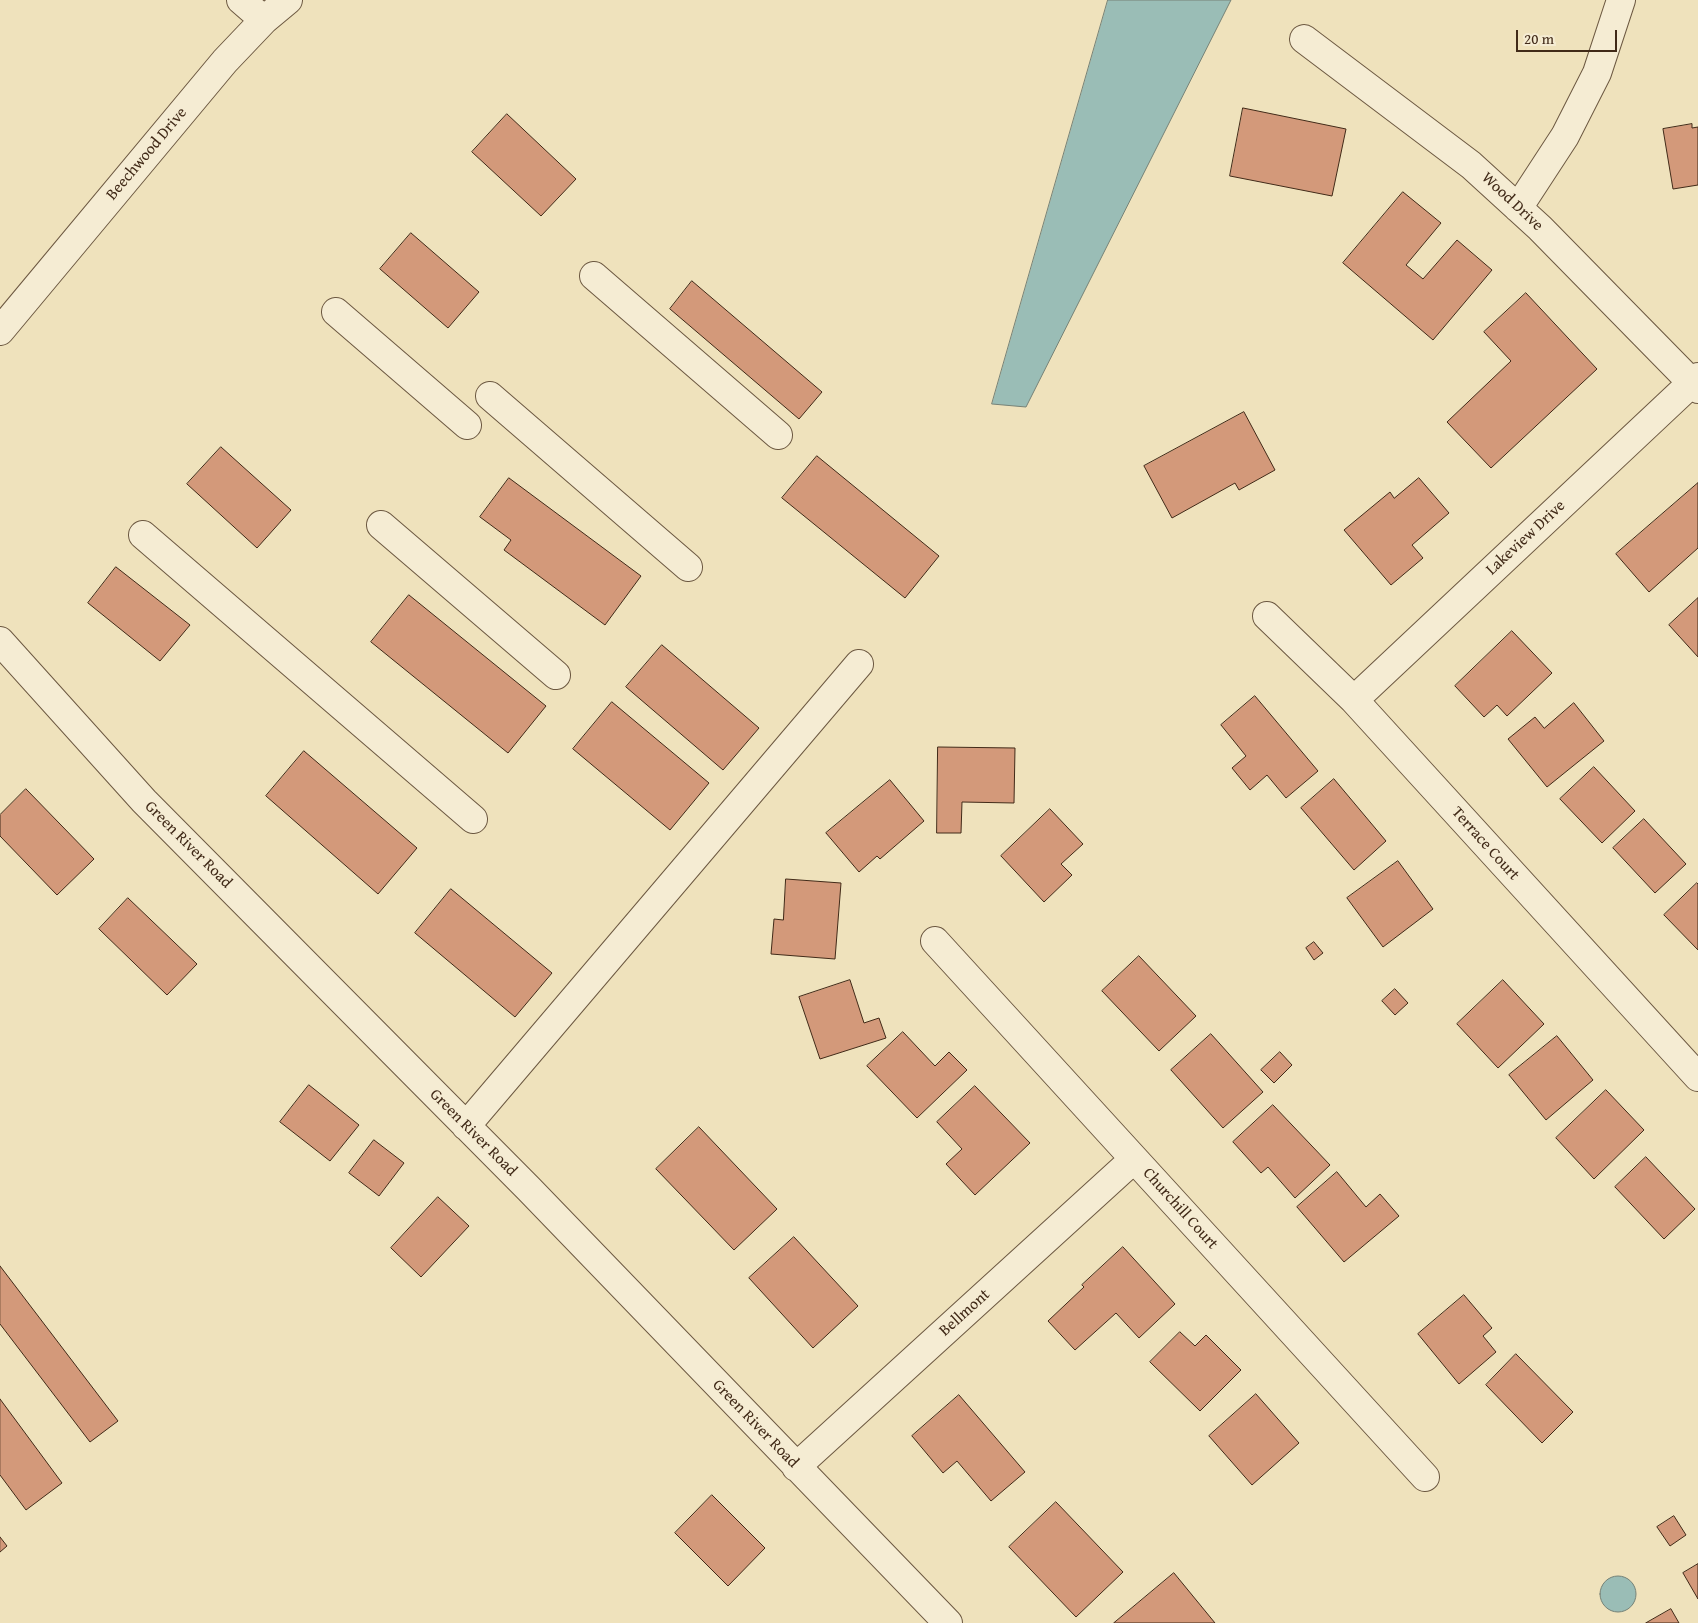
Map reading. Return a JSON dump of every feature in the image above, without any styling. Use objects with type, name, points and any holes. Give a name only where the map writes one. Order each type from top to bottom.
[{"type":"street","points":[[241,0],[264,20]]},
{"type":"street","name":"Beechwood Drive","points":[[5,317],[225,61],[264,20],[288,0]]},
{"type":"street","points":[[1518,208],[1565,136],[1597,73],[1621,0]]},
{"type":"street","name":"Wood Drive","points":[[1304,39],[1471,165],[1540,228],[1696,383]]},
{"type":"street","points":[[594,276],[778,435]]},
{"type":"street","points":[[336,312],[466,424]]},
{"type":"street","name":"Lakeview Drive","points":[[1354,700],[1696,383]]},
{"type":"street","points":[[490,396],[688,567]]},
{"type":"street","points":[[381,525],[556,675]]},
{"type":"street","points":[[143,534],[473,819]]},
{"type":"street","name":"Terrace Court","points":[[1267,616],[1354,700],[1698,1076]]},
{"type":"street","name":"Green River Road","points":[[2,648],[144,801],[466,1126],[948,1623]]},
{"type":"street","points":[[466,1126],[859,664]]},
{"type":"street","name":"Churchill Court","points":[[935,941],[1425,1477]]},
{"type":"street","name":"Bellmont","points":[[796,1467],[1134,1158]]},
{"type":"water","points":[[1108,0],[1231,0],[1026,407],[992,404]]},
{"type":"water","points":[[1618,1576],[1625,1577],[1631,1581],[1635,1587],[1635,1601],[1631,1607],[1625,1611],[1618,1612],[1611,1611],[1605,1607],[1601,1601],[1600,1594],[1601,1587],[1605,1581],[1611,1577]]},
{"type":"building","points":[[1243,108],[1346,129],[1332,196],[1230,176]]},
{"type":"building","points":[[507,114],[576,179],[541,216],[472,152]]},
{"type":"building","points":[[1692,124],[1692,128],[1698,127],[1698,185],[1673,189],[1663,129]]},
{"type":"building","points":[[1403,192],[1441,223],[1406,265],[1423,279],[1457,240],[1492,270],[1433,340],[1343,263]]},
{"type":"building","points":[[411,233],[479,292],[448,328],[380,269]]},
{"type":"building","points":[[692,281],[822,392],[799,419],[670,309]]},
{"type":"building","points":[[1526,293],[1597,369],[1491,468],[1447,422],[1511,361],[1484,332]]},
{"type":"building","points":[[1244,412],[1275,470],[1239,490],[1235,483],[1172,518],[1144,466]]},
{"type":"building","points":[[221,447],[291,510],[257,548],[187,484]]},
{"type":"building","points":[[817,456],[939,556],[905,598],[782,498]]},
{"type":"building","points":[[509,478],[641,576],[605,625],[504,550],[511,540],[480,517]]},
{"type":"building","points":[[1419,478],[1449,513],[1412,545],[1423,558],[1391,585],[1344,530],[1390,492],[1394,498]]},
{"type":"building","points":[[1698,483],[1698,548],[1649,592],[1616,554]]},
{"type":"building","points":[[116,567],[190,625],[160,661],[88,603]]},
{"type":"building","points":[[409,595],[546,706],[508,753],[371,642]]},
{"type":"building","points":[[1698,598],[1698,657],[1669,625]]},
{"type":"building","points":[[1512,631],[1552,673],[1507,716],[1497,705],[1484,717],[1455,686]]},
{"type":"building","points":[[662,645],[759,728],[723,770],[626,687]]},
{"type":"building","points":[[1255,696],[1318,771],[1286,798],[1267,775],[1250,790],[1232,768],[1246,756],[1221,725]]},
{"type":"building","points":[[612,702],[709,783],[670,830],[573,749]]},
{"type":"building","points":[[1574,703],[1604,741],[1547,787],[1508,739],[1535,717],[1544,728]]},
{"type":"building","points":[[938,747],[1015,748],[1014,803],[962,802],[961,833],[937,833]]},
{"type":"building","points":[[304,751],[417,848],[378,894],[266,796]]},
{"type":"building","points":[[1594,767],[1635,811],[1602,843],[1560,799]]},
{"type":"building","points":[[1334,779],[1386,841],[1354,870],[1301,808]]},
{"type":"building","points":[[890,780],[924,821],[880,859],[877,856],[859,872],[826,833]]},
{"type":"building","points":[[26,789],[94,859],[57,895],[0,836],[0,815]]},
{"type":"building","points":[[1050,809],[1083,844],[1061,864],[1072,875],[1044,902],[1001,856]]},
{"type":"building","points":[[1644,819],[1686,864],[1655,893],[1613,848]]},
{"type":"building","points":[[1398,861],[1433,909],[1383,947],[1347,898]]},
{"type":"building","points":[[786,879],[841,883],[835,959],[771,954],[774,919],[783,920]]},
{"type":"building","points":[[1698,884],[1698,950],[1664,915]]},
{"type":"building","points":[[451,889],[552,973],[515,1017],[415,933]]},
{"type":"building","points":[[128,898],[197,964],[167,995],[99,929]]},
{"type":"building","points":[[1314,942],[1323,953],[1314,960],[1306,948]]},
{"type":"building","points":[[1139,956],[1196,1016],[1159,1051],[1102,991]]},
{"type":"building","points":[[850,980],[864,1023],[879,1018],[886,1038],[820,1059],[799,997]]},
{"type":"building","points":[[1503,980],[1544,1024],[1498,1068],[1457,1024]]},
{"type":"building","points":[[1395,989],[1408,1003],[1395,1015],[1382,1001]]},
{"type":"building","points":[[903,1032],[935,1066],[949,1052],[967,1070],[917,1118],[867,1066]]},
{"type":"building","points":[[1211,1034],[1263,1092],[1223,1128],[1171,1070]]},
{"type":"building","points":[[1557,1036],[1593,1080],[1546,1120],[1509,1075]]},
{"type":"building","points":[[1280,1052],[1292,1065],[1274,1083],[1261,1070]]},
{"type":"building","points":[[309,1085],[359,1125],[330,1161],[280,1122]]},
{"type":"building","points":[[975,1086],[1030,1143],[975,1195],[946,1164],[962,1149],[937,1122]]},
{"type":"building","points":[[1606,1090],[1644,1130],[1594,1179],[1556,1138]]},
{"type":"building","points":[[1273,1105],[1330,1165],[1295,1198],[1268,1167],[1261,1173],[1233,1142]]},
{"type":"building","points":[[699,1127],[777,1209],[734,1250],[656,1169]]},
{"type":"building","points":[[374,1140],[404,1163],[379,1196],[349,1173]]},
{"type":"building","points":[[1646,1157],[1695,1209],[1664,1239],[1615,1187]]},
{"type":"building","points":[[1337,1172],[1366,1207],[1380,1194],[1399,1216],[1344,1262],[1297,1207]]},
{"type":"building","points":[[438,1197],[469,1226],[421,1277],[391,1248]]},
{"type":"building","points":[[794,1237],[858,1306],[813,1348],[749,1278]]},
{"type":"building","points":[[1123,1247],[1175,1304],[1139,1338],[1116,1313],[1075,1350],[1048,1321],[1084,1287],[1082,1285]]},
{"type":"building","points":[[0,1266],[118,1421],[90,1442],[0,1324]]},
{"type":"building","points":[[1464,1295],[1492,1328],[1483,1336],[1496,1352],[1459,1384],[1418,1334]]},
{"type":"building","points":[[1180,1332],[1195,1346],[1206,1335],[1241,1370],[1200,1411],[1150,1362]]},
{"type":"building","points":[[1516,1354],[1573,1412],[1542,1443],[1486,1385]]},
{"type":"building","points":[[1256,1394],[1299,1443],[1252,1485],[1209,1436]]},
{"type":"building","points":[[959,1395],[1025,1472],[991,1501],[957,1461],[943,1473],[912,1436]]},
{"type":"building","points":[[0,1399],[62,1483],[26,1510],[0,1475]]},
{"type":"building","points":[[712,1495],[765,1548],[728,1586],[675,1533]]},
{"type":"building","points":[[1056,1502],[1123,1572],[1076,1617],[1009,1547]]},
{"type":"building","points":[[1674,1516],[1686,1535],[1670,1546],[1657,1527]]},
{"type":"building","points":[[0,1537],[7,1546],[0,1552]]},
{"type":"building","points":[[1698,1564],[1698,1599],[1683,1573]]},
{"type":"building","points":[[1174,1573],[1215,1623],[1114,1623]]},
{"type":"building","points":[[1671,1609],[1679,1623],[1646,1623]]}]
